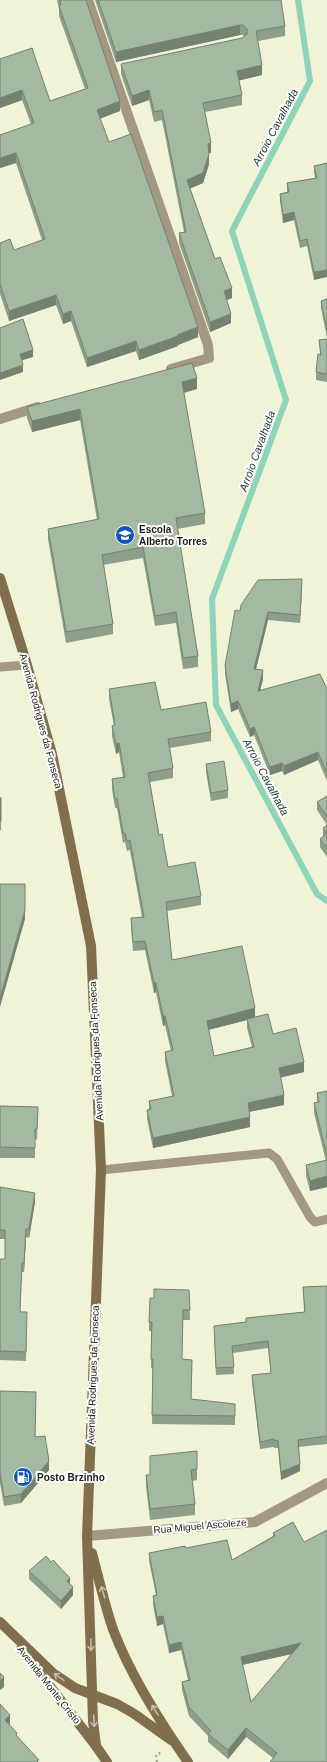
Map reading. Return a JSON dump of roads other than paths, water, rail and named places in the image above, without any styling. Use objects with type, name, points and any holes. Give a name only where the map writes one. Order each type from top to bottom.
[{"type":"main road","name":"Avenida Rodrigues da Fonseca","points":[[0,578],[27,665],[52,754],[91,946],[101,1170],[87,1536],[93,1721],[96,1746]]},
{"type":"main road","name":"Avenida Rodrigues da Fonseca","points":[[87,1536],[114,1631],[126,1660],[175,1743],[188,1762]]},
{"type":"main road","name":"Avenida Monte Cristo","points":[[1,1623],[54,1674],[75,1688],[117,1704],[133,1713],[175,1743]]},
{"type":"main road","name":"Avenida Monte Cristo","points":[[1,1623],[96,1746],[106,1762]]},
{"type":"street","points":[[88,0],[116,68],[208,345],[209,358],[164,371]]},
{"type":"street","points":[[0,418],[45,406]]},
{"type":"street","name":"Rua Miguel Ascoleze","points":[[87,1536],[255,1522],[327,1483]]},
{"type":"lane","points":[[0,667],[27,665]]},
{"type":"lane","points":[[101,1170],[269,1153],[276,1159],[310,1217],[315,1222],[327,1219]]},
{"type":"waterway","name":"Arroio Cavalhada","points":[[298,0],[310,81],[232,231],[286,400],[212,599],[216,705],[317,894],[327,901]]},
{"type":"place","name":"Escola Alberto Torres","points":[[125,535]]},
{"type":"place","name":"Posto Brzinho","points":[[23,1477]]}]
